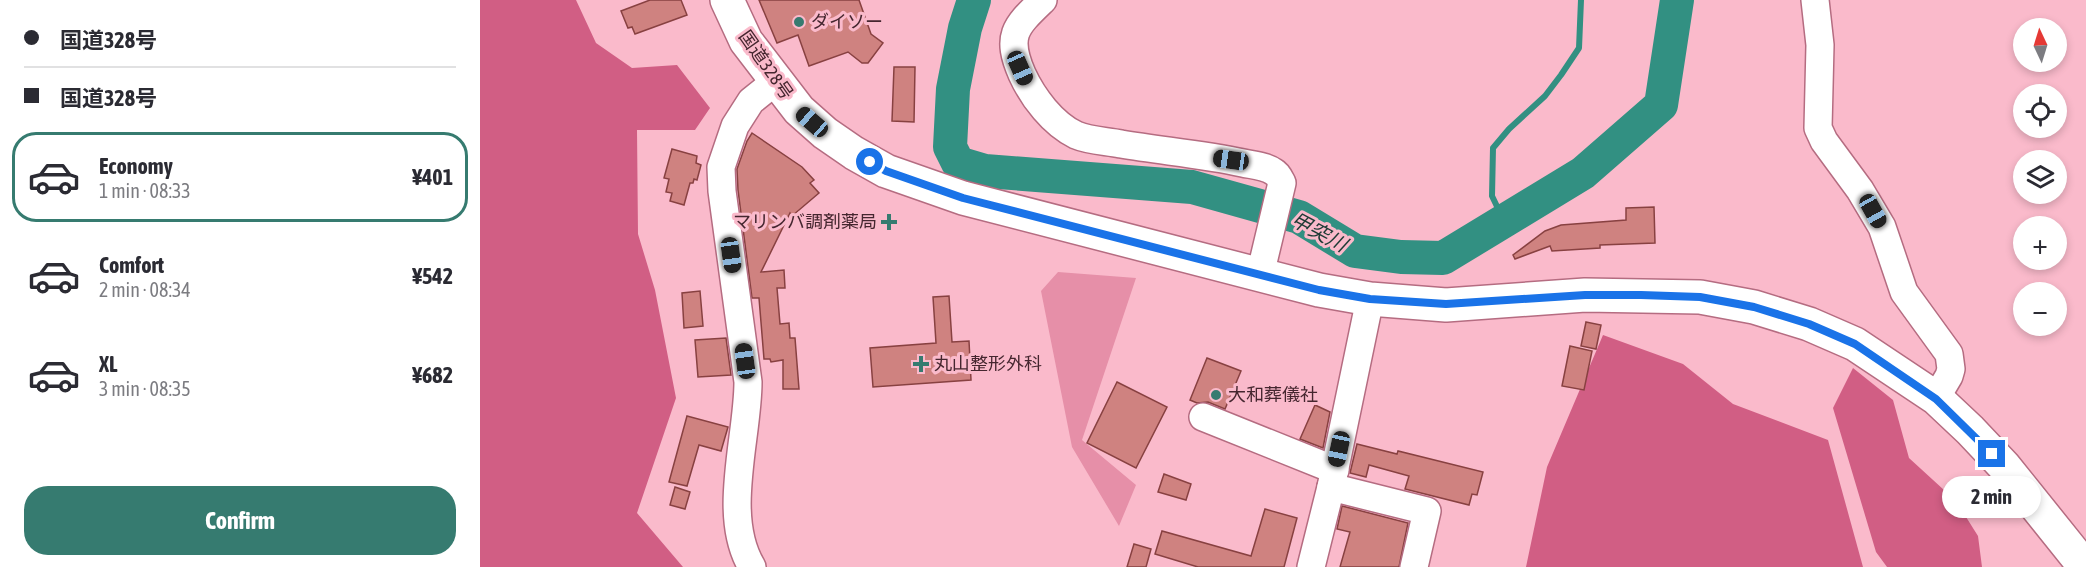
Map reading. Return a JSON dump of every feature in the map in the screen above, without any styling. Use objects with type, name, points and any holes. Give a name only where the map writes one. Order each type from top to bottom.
[{"type":"highway","name":"国道328号","points":[[727,0],[746,41],[799,110],[825,133],[886,171],[963,198],[1261,267],[1319,290],[1370,299],[1446,304],[1585,295],[1700,297],[1754,307],[1809,324],[1855,344],[1936,399],[2004,466],[2085,567]]},
{"type":"street","points":[[1043,0],[1019,23],[1014,46],[1027,85],[1057,121],[1076,135],[1096,140],[1231,160],[1275,172],[1282,183],[1261,267]]},
{"type":"street","points":[[1815,0],[1820,45],[1818,128],[1824,141],[1860,190],[1882,227],[1904,292],[1949,354],[1951,369],[1949,376],[1936,399]]},
{"type":"street","points":[[752,567],[742,543],[738,496],[742,442],[748,404],[748,382],[722,191],[721,167],[735,126],[750,101],[776,81]]},
{"type":"street","points":[[1311,567],[1333,478],[1370,299]]},
{"type":"street","points":[[1203,417],[1333,478],[1427,511],[1414,567]]},
{"type":"shaded area","points":[[480,0],[576,0],[596,43],[632,68],[677,65],[710,108],[695,130],[637,130],[638,234],[655,290],[676,398],[637,513],[683,567],[480,567]]},
{"type":"shaded area","points":[[1058,272],[1136,278],[1082,440],[1136,485],[1119,526],[1072,447],[1041,291]]},
{"type":"shaded area","points":[[1603,335],[1683,364],[1733,404],[1828,440],[1863,567],[1526,567],[1547,467]]},
{"type":"shaded area","points":[[1853,368],[1893,400],[1909,458],[1956,501],[1978,536],[1982,567],[1887,567],[1876,552],[1833,408]]},
{"type":"building","points":[[650,0],[681,0],[687,15],[635,34],[632,27],[628,28],[621,11]]},
{"type":"building","points":[[759,0],[859,0],[871,34],[883,43],[868,63],[862,63],[848,52],[809,66],[798,35],[777,43]]},
{"type":"building","points":[[894,67],[915,67],[914,122],[892,121]]},
{"type":"building","points":[[752,133],[802,167],[814,180],[810,183],[819,193],[792,216],[790,213],[761,272],[784,270],[785,288],[777,288],[780,324],[789,323],[790,338],[795,338],[799,389],[783,389],[783,360],[771,362],[770,359],[764,359],[759,298],[752,298],[737,169]]},
{"type":"building","points":[[672,149],[697,156],[696,163],[701,165],[697,180],[694,179],[693,183],[690,183],[684,205],[670,201],[672,193],[666,192],[669,179],[664,178]]},
{"type":"building","points":[[1654,207],[1655,243],[1600,245],[1600,248],[1552,251],[1550,246],[1515,259],[1513,255],[1545,231],[1561,225],[1626,220],[1626,208]]},
{"type":"building","points":[[700,291],[703,326],[684,328],[682,293]]},
{"type":"building","name":"丸山整形外科","points":[[949,296],[952,342],[969,341],[971,380],[873,387],[870,348],[936,343],[933,297]]},
{"type":"building","points":[[1586,322],[1601,325],[1596,349],[1581,346]]},
{"type":"building","points":[[726,338],[731,375],[698,377],[695,340]]},
{"type":"building","points":[[1570,346],[1592,351],[1584,390],[1562,386]]},
{"type":"building","points":[[1207,358],[1241,371],[1225,409],[1208,402],[1197,403],[1190,400]]},
{"type":"building","points":[[1117,382],[1167,407],[1136,468],[1087,443]]},
{"type":"building","points":[[1315,405],[1330,412],[1323,448],[1300,439]]},
{"type":"building","points":[[687,416],[728,427],[721,451],[699,445],[687,486],[669,482]]},
{"type":"building","points":[[1357,444],[1397,454],[1398,451],[1483,472],[1477,495],[1472,494],[1469,505],[1405,489],[1409,476],[1369,465],[1366,477],[1350,473]]},
{"type":"building","points":[[1164,474],[1191,484],[1186,500],[1158,492]]},
{"type":"building","points":[[675,487],[690,492],[685,509],[670,505]]},
{"type":"building","points":[[1342,506],[1408,523],[1399,567],[1340,567],[1350,532],[1337,529]]},
{"type":"building","points":[[1265,509],[1297,518],[1284,567],[1198,567],[1155,554],[1162,531],[1251,556]]},
{"type":"building","points":[[1134,544],[1151,549],[1146,567],[1127,567]]},
{"type":"waterway","name":"甲突川","points":[[974,0],[965,28],[953,89],[950,147],[958,163],[985,171],[1192,187],[1299,217],[1355,251],[1401,257],[1443,258],[1583,173],[1661,105],[1677,0]]},
{"type":"waterway","points":[[1504,221],[1492,196],[1493,148],[1509,129],[1545,96],[1579,48],[1581,0]]},
{"type":"place","name":"ダイソー","points":[[799,22]]},
{"type":"place","name":"マリンバ調剤薬局","points":[[889,222]]},
{"type":"place","name":"丸山整形外科","points":[[921,364]]},
{"type":"place","name":"大和葬儀社","points":[[1216,395]]},
{"type":"route","points":[[870,162],[886,171],[963,198],[1319,290],[1370,299],[1446,304],[1585,295],[1641,295],[1700,297],[1754,307],[1809,324],[1855,344],[1936,399],[1992,454]]}]
